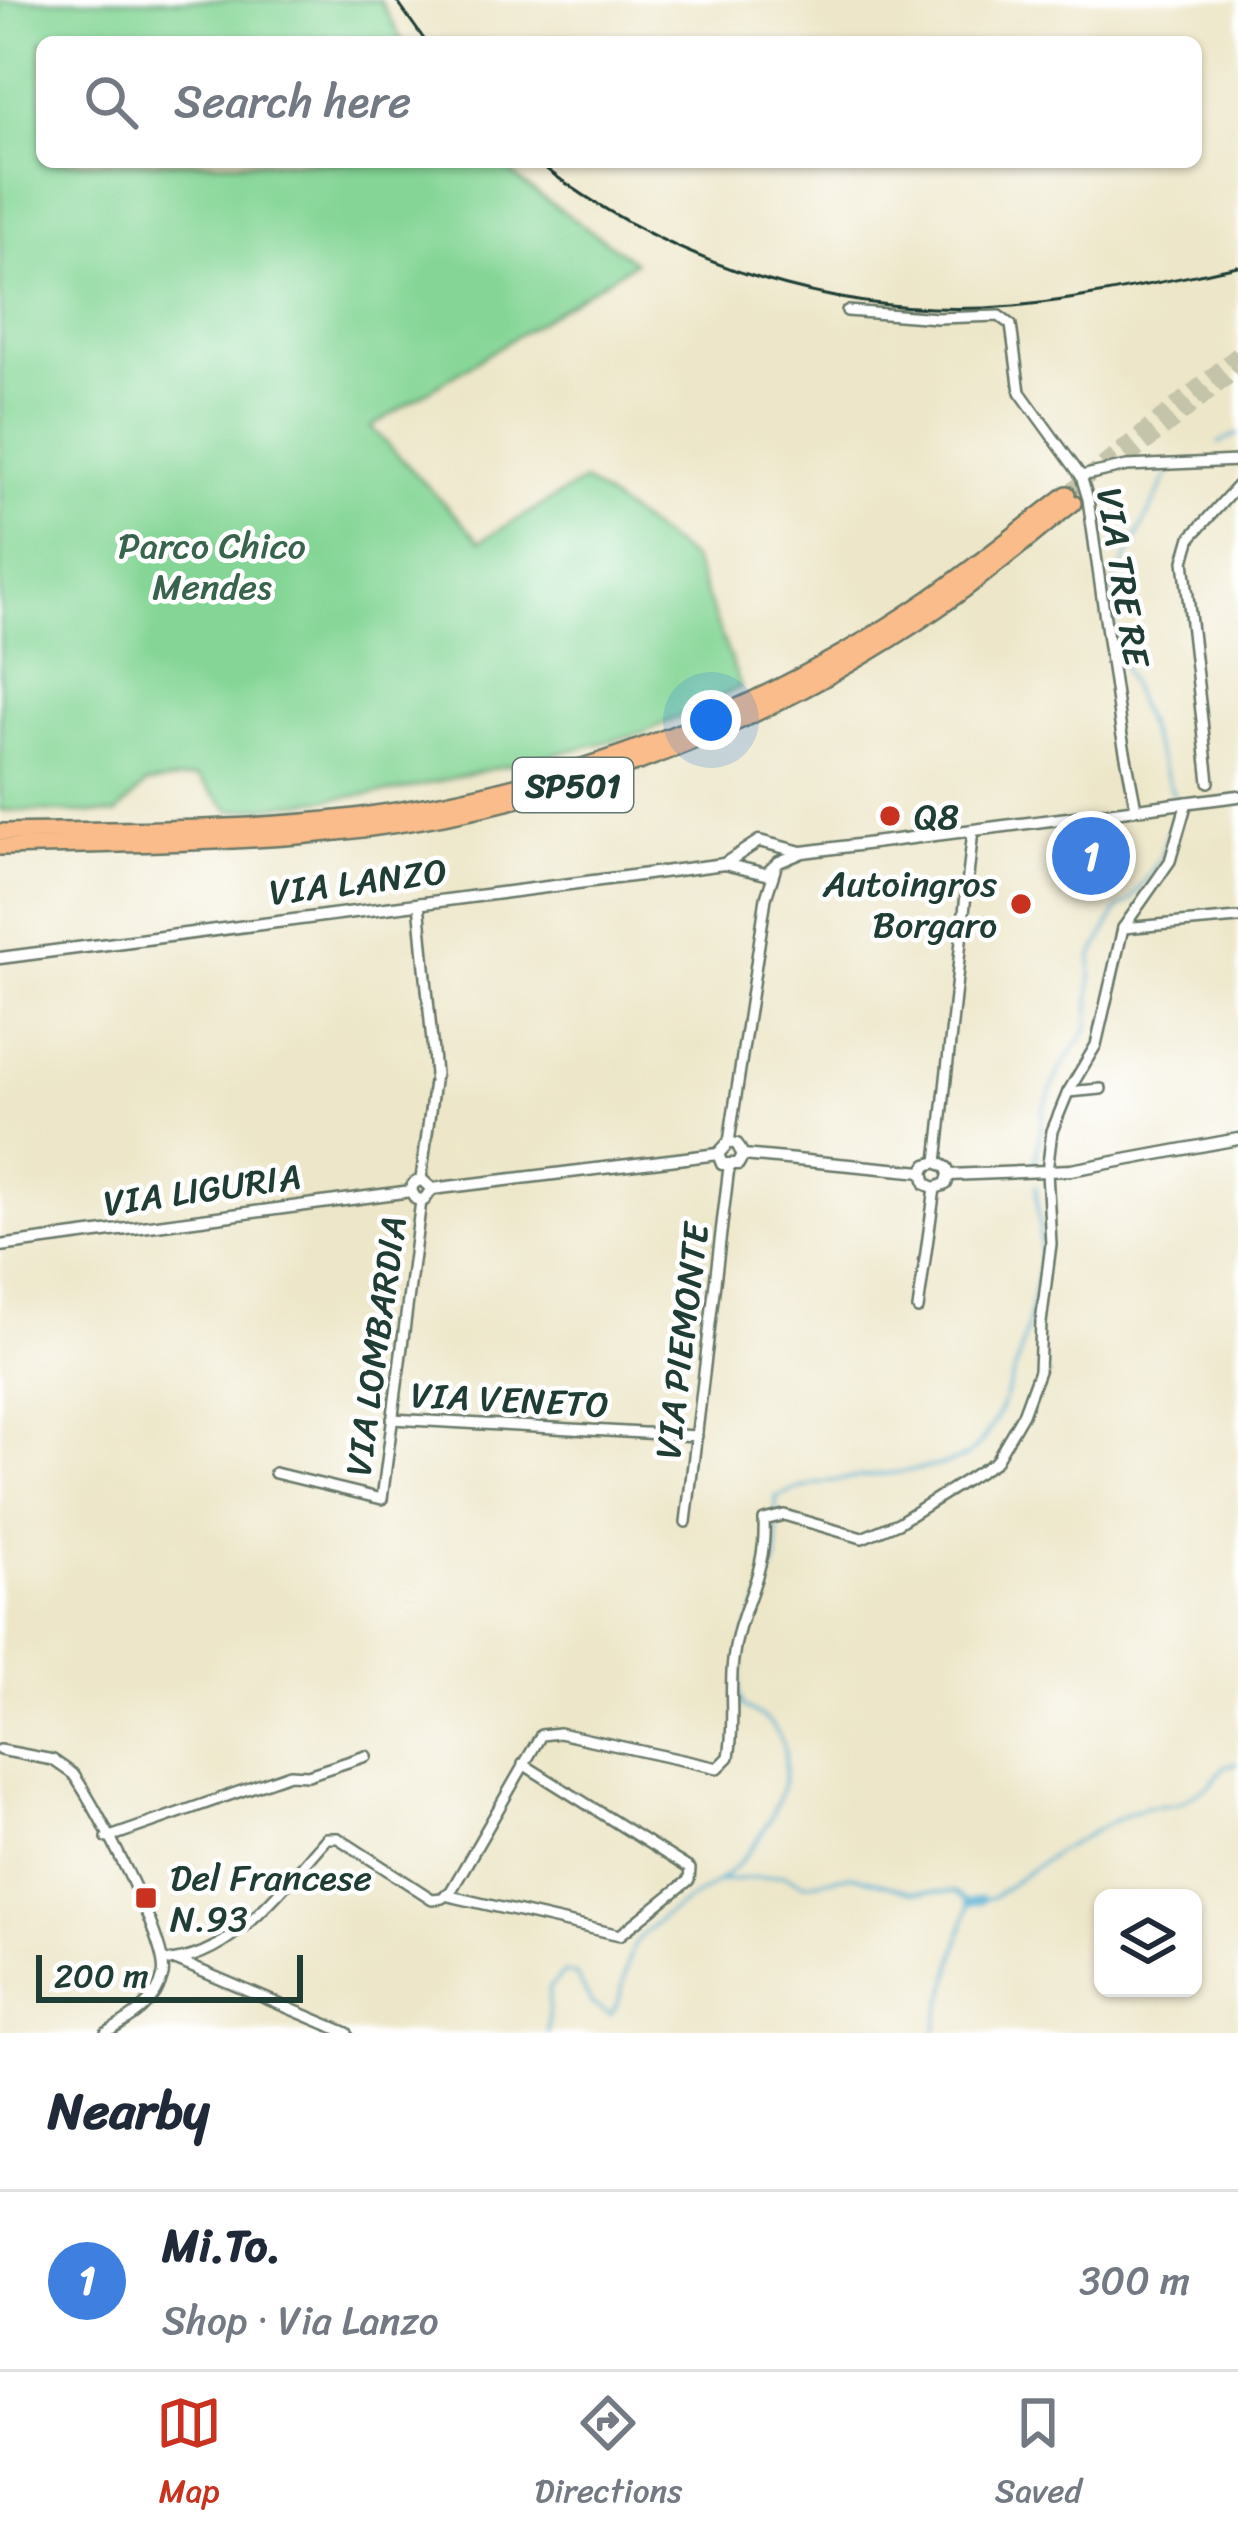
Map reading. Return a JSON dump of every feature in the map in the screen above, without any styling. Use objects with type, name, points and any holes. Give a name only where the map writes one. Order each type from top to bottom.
[{"type":"highway","name":"SP501","points":[[0,832],[233,826],[352,817],[433,805],[595,765],[725,714],[818,667],[930,598],[1070,498],[939,608],[825,679],[728,727],[587,781],[434,819],[318,834],[0,847]]},
{"type":"street","name":"VIA TRE RE","points":[[847,311],[1006,317],[1011,325],[1020,392],[1081,476],[1136,808]]},
{"type":"street","points":[[1081,476],[1127,466],[1238,460]]},
{"type":"street","points":[[1210,782],[1184,561],[1191,537],[1238,485]]},
{"type":"street","points":[[754,871],[803,852],[1238,796]]},
{"type":"street","points":[[446,1895],[541,1735],[559,1732],[718,1768],[729,1757],[734,1654],[741,1619],[764,1563],[764,1520],[784,1515],[862,1538],[898,1523],[995,1462],[1023,1414],[1039,1371],[1051,1244],[1048,1172],[1052,1131],[1068,1092],[1096,1046],[1124,928],[1170,861],[1187,802]]},
{"type":"street","points":[[937,1162],[973,830]]},
{"type":"street","points":[[766,898],[748,850],[759,841],[777,860]]},
{"type":"street","name":"VIA LANZO","points":[[724,864],[748,850]]},
{"type":"street","points":[[433,1189],[422,1201],[411,1191],[422,1179],[433,1189],[718,1154],[729,1142],[766,898],[777,860]]},
{"type":"street","name":"VIA LANZO","points":[[0,958],[724,864],[754,871]]},
{"type":"street","name":"VIA LOMBARDIA","points":[[418,903],[435,1074],[422,1179]]},
{"type":"street","points":[[1124,928],[1238,919]]},
{"type":"street","points":[[1068,1092],[1101,1089]]},
{"type":"street","points":[[949,1175],[1048,1172],[1238,1139]]},
{"type":"street","points":[[718,1154],[729,1167],[738,1164],[742,1155],[737,1144],[729,1142]]},
{"type":"street","points":[[742,1155],[923,1172]]},
{"type":"street","points":[[937,1162],[949,1175],[946,1184],[935,1188],[924,1181],[923,1172],[937,1162]]},
{"type":"street","name":"VIA PIEMONTE","points":[[686,1522],[729,1167]]},
{"type":"street","points":[[917,1309],[935,1188]]},
{"type":"street","name":"VIA LIGURIA","points":[[1,1245],[411,1191]]},
{"type":"street","name":"VIA LOMBARDIA","points":[[275,1473],[382,1499],[422,1201]]},
{"type":"street","name":"VIA VENETO","points":[[392,1419],[697,1436]]},
{"type":"street","points":[[0,1750],[38,1756],[67,1768],[78,1780],[157,1933],[164,1961],[162,1979],[150,2001],[106,2033]]},
{"type":"street","points":[[107,1838],[290,1774],[308,1775],[367,1756]]},
{"type":"street","points":[[164,1961],[197,1956],[247,1923],[327,1838],[338,1838],[432,1898],[446,1895],[620,1935],[689,1880],[690,1869],[523,1764]]},
{"type":"street","points":[[178,1961],[347,2033]]},
{"type":"green space","name":"Parco Chico Mendes","points":[[0,0],[380,0],[400,36],[36,36],[36,168],[506,168],[635,262],[371,427],[480,541],[584,481],[692,559],[741,687],[644,733],[398,791],[231,811],[197,777],[146,784],[116,814],[0,810]]},
{"type":"waterway","points":[[1219,443],[1238,434]]},
{"type":"waterway","points":[[1170,470],[1107,598],[1125,671],[1174,796]]},
{"type":"waterway","points":[[1035,1164],[1044,1108],[1059,1071],[1089,1027],[1092,957],[1118,908],[1130,902],[1160,859],[1175,813]]},
{"type":"waterway","points":[[776,1511],[776,1497],[798,1489],[936,1466],[975,1449],[1004,1400],[1026,1333],[1040,1250],[1036,1185]]},
{"type":"waterway","points":[[548,2033],[549,1988],[564,1972],[576,1975],[592,2004],[610,2015],[639,1939],[735,1867],[778,1801],[785,1761],[782,1743],[770,1724],[743,1706],[739,1690],[745,1637],[777,1561],[777,1524]]},
{"type":"waterway","points":[[981,1900],[1125,1815],[1145,1807],[1177,1804],[1209,1786],[1225,1766],[1238,1763]]},
{"type":"waterway","points":[[719,1881],[783,1875],[805,1884],[852,1875],[912,1892],[955,1892],[969,1903],[935,2033]]},
{"type":"waterway","points":[[969,1903],[981,1900]]},
{"type":"tunnel","points":[[1067,494],[1238,354]]},
{"type":"tunnel","points":[[1127,459],[1238,369]]},
{"type":"railway","points":[[396,0],[422,36]]},
{"type":"railway","points":[[545,168],[589,199],[702,258],[823,295],[886,305],[1014,306],[1238,266]]},
{"type":"place","name":"Q8","points":[[890,816]]},
{"type":"place","name":"Mi.To.","points":[[1091,856]]},
{"type":"place","name":"Autoingros Borgaro","points":[[1021,904]]},
{"type":"place","name":"Del Francese N.93","points":[[146,1898]]}]
